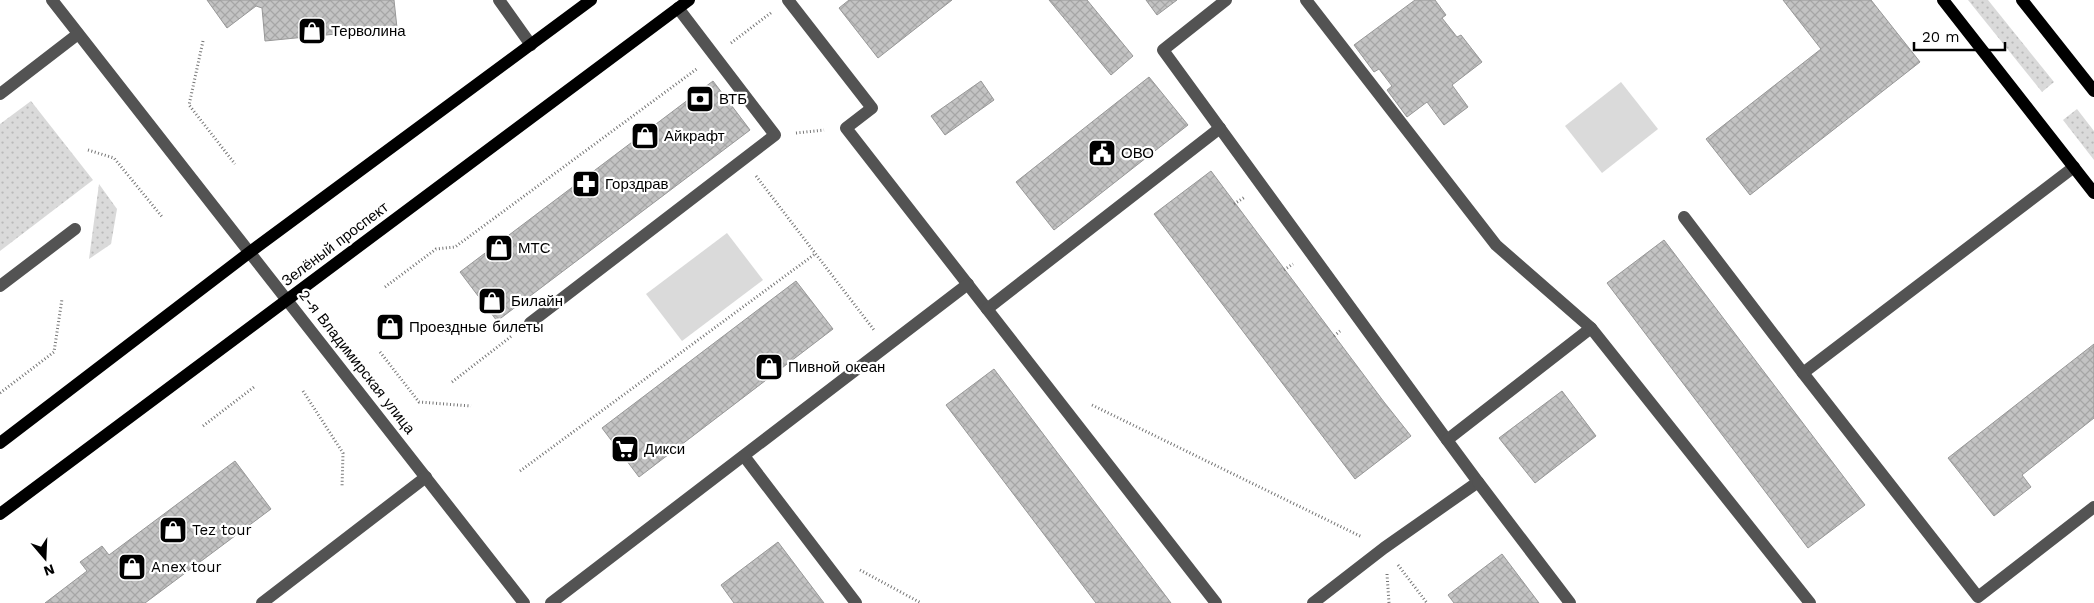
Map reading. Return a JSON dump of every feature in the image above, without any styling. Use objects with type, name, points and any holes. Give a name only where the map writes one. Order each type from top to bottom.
[{"type":"main road","points":[[0,442],[250,252],[592,0]]},
{"type":"main road","name":"Зелёный проспект","points":[[0,514],[689,0]]},
{"type":"main road","points":[[1943,0],[2094,193]]},
{"type":"main road","points":[[2022,0],[2094,91]]},
{"type":"street","name":"2-я Владимирская улица","points":[[52,0],[288,299],[524,603]]},
{"type":"street","points":[[498,0],[531,45]]},
{"type":"street","points":[[788,0],[872,108],[846,128],[1216,603]]},
{"type":"street","points":[[1226,0],[1163,50],[1447,440],[1570,603]]},
{"type":"street","points":[[1306,0],[1496,245],[1591,328],[1810,603]]},
{"type":"street","points":[[530,322],[775,135],[678,8]]},
{"type":"street","points":[[0,94],[78,34]]},
{"type":"street","points":[[987,309],[1220,128]]},
{"type":"street","points":[[1803,374],[2074,167]]},
{"type":"street","points":[[1684,217],[1975,600],[2094,507]]},
{"type":"street","points":[[0,286],[75,229]]},
{"type":"street","points":[[551,603],[968,284]]},
{"type":"street","points":[[1447,440],[1591,328]]},
{"type":"street","points":[[744,456],[856,603]]},
{"type":"street","points":[[262,603],[426,477]]},
{"type":"street","points":[[1312,603],[1384,548],[1478,482]]},
{"type":"path","points":[[385,288],[436,249],[455,247],[788,0]]},
{"type":"path","points":[[203,40],[190,105],[235,164]]},
{"type":"path","points":[[775,135],[846,128]]},
{"type":"path","points":[[88,150],[114,158],[163,218]]},
{"type":"path","points":[[743,159],[887,347]]},
{"type":"path","points":[[520,471],[816,254]]},
{"type":"path","points":[[0,393],[54,352],[62,299]]},
{"type":"path","points":[[452,382],[530,322]]},
{"type":"path","points":[[380,352],[419,402],[471,406]]},
{"type":"path","points":[[203,426],[254,387]]},
{"type":"path","points":[[303,391],[343,453],[342,487]]},
{"type":"path","points":[[1089,404],[1384,548],[1427,603]]},
{"type":"path","points":[[853,567],[921,603]]},
{"type":"shaded area","points":[[1968,0],[1988,0],[2054,82],[2042,92]]},
{"type":"shaded area","points":[[1621,82],[1658,129],[1602,173],[1565,126]]},
{"type":"shaded area","points":[[31,101],[93,180],[0,251],[0,124]]},
{"type":"shaded area","points":[[2077,109],[2094,131],[2094,160],[2063,120]]},
{"type":"shaded area","points":[[99,184],[117,209],[111,244],[89,259]]},
{"type":"shaded area","points":[[727,233],[763,280],[682,341],[646,294]]},
{"type":"building","points":[[207,0],[394,0],[397,28],[265,41],[262,8],[256,6],[227,28]]},
{"type":"building","points":[[849,0],[952,0],[878,58],[839,8]]},
{"type":"building","points":[[1049,0],[1087,0],[1133,56],[1111,75]]},
{"type":"building","points":[[1146,0],[1177,0],[1157,15]]},
{"type":"building","points":[[1415,0],[1435,0],[1446,15],[1442,18],[1457,37],[1461,35],[1482,62],[1452,85],[1468,107],[1444,125],[1427,102],[1407,117],[1387,90],[1392,86],[1379,69],[1374,72],[1354,45]]},
{"type":"building","points":[[1783,0],[1871,0],[1920,62],[1750,195],[1706,139],[1821,49]]},
{"type":"building","name":"ОВО","points":[[1149,77],[1188,125],[1054,230],[1016,182]]},
{"type":"building","points":[[713,81],[750,130],[497,321],[460,272]]},
{"type":"building","points":[[981,81],[994,100],[945,135],[931,116]]},
{"type":"building","points":[[1211,171],[1411,436],[1355,479],[1154,214]]},
{"type":"building","points":[[1664,240],[1865,505],[1808,548],[1607,283]]},
{"type":"building","points":[[796,281],[833,329],[639,477],[602,428]]},
{"type":"building","points":[[2094,344],[2094,418],[2022,475],[2031,487],[1994,516],[1948,458]]},
{"type":"building","points":[[994,369],[1171,603],[1096,603],[946,405]]},
{"type":"building","points":[[1562,391],[1596,436],[1535,483],[1499,438]]},
{"type":"building","points":[[235,461],[271,509],[145,603],[45,603],[87,571],[80,562],[102,546],[109,555]]},
{"type":"building","points":[[778,542],[824,603],[734,603],[721,585]]},
{"type":"building","points":[[1502,554],[1539,603],[1454,603],[1448,595]]},
{"type":"place","name":"Терволина","points":[[312,31]]},
{"type":"place","name":"ВТБ","points":[[700,99]]},
{"type":"place","name":"Айкрафт","points":[[645,136]]},
{"type":"place","name":"ОВО","points":[[1102,153]]},
{"type":"place","name":"Горздрав","points":[[586,184]]},
{"type":"place","name":"МТС","points":[[499,248]]},
{"type":"place","name":"Билайн","points":[[492,301]]},
{"type":"place","name":"Проездные билеты","points":[[390,327]]},
{"type":"place","name":"Пивной океан","points":[[769,367]]},
{"type":"place","name":"Дикси","points":[[625,449]]},
{"type":"place","name":"Tez tour","points":[[173,530]]},
{"type":"place","name":"Anex tour","points":[[132,567]]}]
